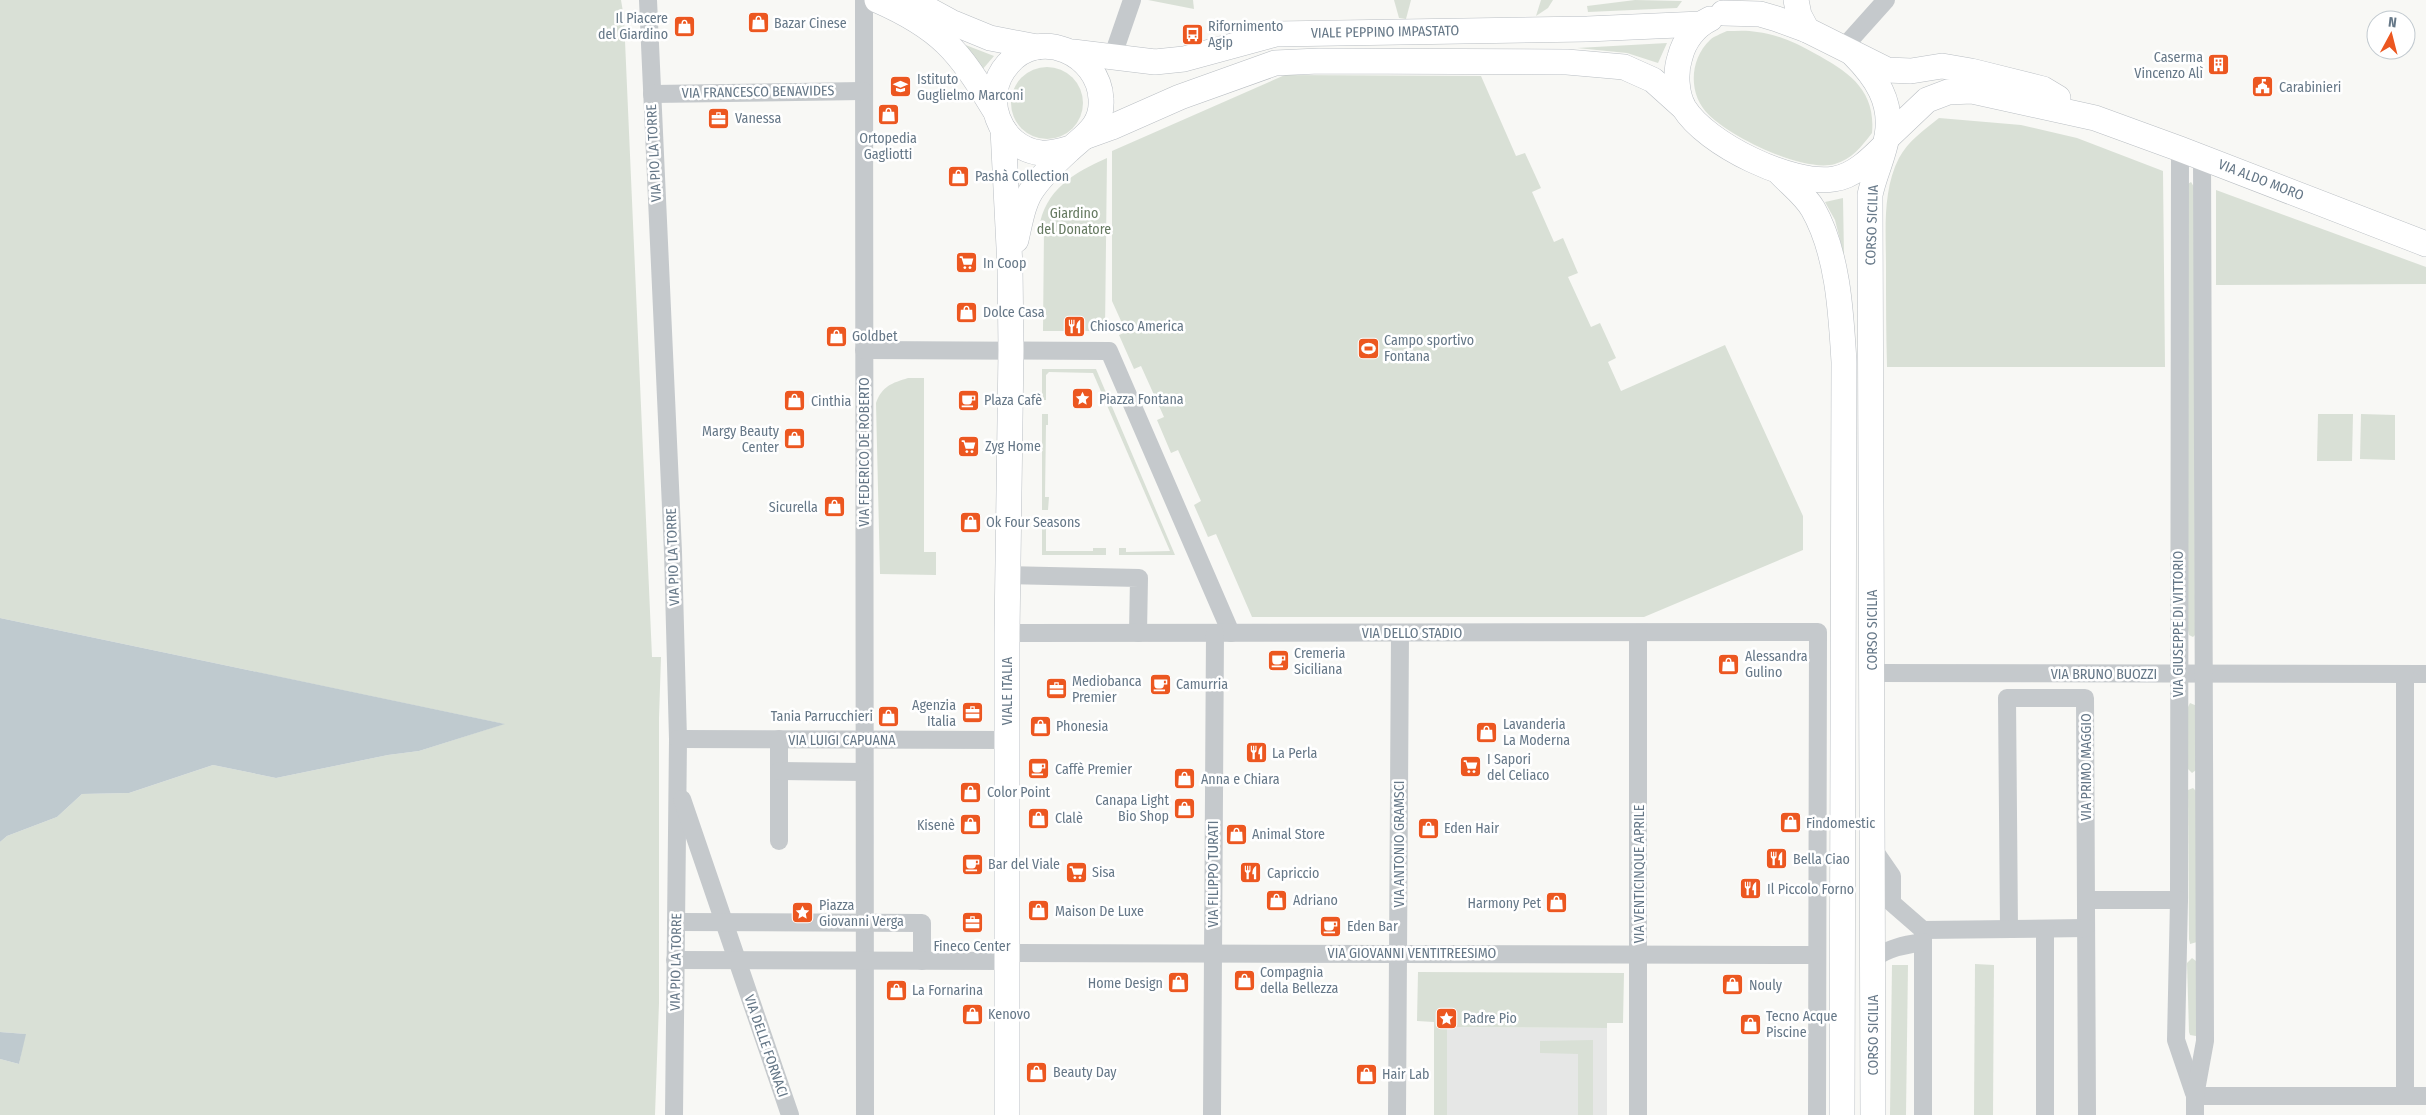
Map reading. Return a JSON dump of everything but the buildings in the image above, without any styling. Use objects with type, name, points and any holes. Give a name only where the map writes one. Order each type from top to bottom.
[{"type":"main road","points":[[877,0],[906,12],[933,30],[953,47],[973,74],[998,119],[1013,141],[1026,149],[1041,153],[1056,152],[1079,142]]},
{"type":"main road","points":[[912,0],[952,22],[990,38],[1037,47],[1056,46],[1073,52],[1088,65],[1098,82],[1102,101],[1098,120],[1033,188],[1023,212],[1010,267]]},
{"type":"main road","points":[[1683,107],[1676,69],[1681,52],[1690,36],[1712,18],[1746,0]]},
{"type":"main road","points":[[1796,0],[1799,15],[1807,30]]},
{"type":"main road","name":"VIALE PEPPINO IMPASTATO","points":[[1073,52],[1155,62],[1184,59],[1276,34],[1587,29],[1760,14],[1807,30],[1887,70],[1911,72],[1942,66],[1971,71],[2043,89],[2095,118]]},
{"type":"main road","points":[[1010,267],[998,119],[994,92],[999,76],[1008,63],[1022,52],[1037,47]]},
{"type":"main road","name":"CORSO SICILIA","points":[[1848,51],[1879,84],[1886,104],[1889,121],[1870,195],[1873,1115]]},
{"type":"main road","name":"VIALE PEPPINO IMPASTATO","points":[[1079,142],[1180,96],[1275,63],[1567,62],[1624,67],[1653,80],[1683,107],[1698,126],[1728,146],[1779,172]]},
{"type":"main road","points":[[1779,172],[1817,180],[1835,179],[1852,173],[1927,100],[1948,92],[1972,91],[2095,118]]},
{"type":"main road","name":"VIA ALDO MORO","points":[[2095,118],[2426,244]]},
{"type":"main road","name":"CORSO SICILIA","points":[[1779,172],[1812,207],[1822,228],[1833,270],[1841,319],[1844,371],[1842,1115]]},
{"type":"main road","name":"VIALE ITALIA","points":[[1007,1115],[1007,633],[1011,350],[1010,267]]},
{"type":"street","name":"VIA PIO LA TORRE","points":[[648,0],[673,552],[678,739],[674,1115]]},
{"type":"street","name":"VIA FEDERICO DE ROBERTO","points":[[864,0],[865,1115]]},
{"type":"street","points":[[1112,58],[1132,0]]},
{"type":"street","points":[[1848,51],[1886,0]]},
{"type":"street","name":"VIA FRANCESCO BENAVIDES","points":[[652,94],[863,91]]},
{"type":"street","name":"VIA GIUSEPPE DI VITTORIO","points":[[2191,153],[2205,674],[2205,1041],[2195,1096],[2195,1115]]},
{"type":"street","name":"VIA GIUSEPPE DI VITTORIO","points":[[2191,153],[2178,674],[2179,900],[2176,1040],[2195,1096]]},
{"type":"street","points":[[864,350],[1109,351],[1223,633]]},
{"type":"street","points":[[1008,575],[1139,578],[1138,633]]},
{"type":"street","name":"VIA VENTICINQUE APRILE","points":[[1638,632],[1638,1115]]},
{"type":"street","name":"VIA DELLO STADIO","points":[[1007,633],[1818,632],[1818,725]]},
{"type":"street","name":"VIA FILIPPO TURATI","points":[[1212,1115],[1212,953],[1223,633]]},
{"type":"street","name":"VIA ANTONIO GRAMSCI","points":[[1397,1115],[1400,633]]},
{"type":"street","name":"VIA BRUNO BUOZZI","points":[[1872,673],[2426,674]]},
{"type":"street","points":[[2405,675],[2405,1096]]},
{"type":"street","name":"VIA PRIMO MAGGIO","points":[[2008,929],[2007,698],[2085,698],[2086,1115]]},
{"type":"street","points":[[1818,725],[1843,764]]},
{"type":"street","points":[[1817,1115],[1818,725]]},
{"type":"street","name":"VIA LUIGI CAPUANA","points":[[678,739],[1007,740]]},
{"type":"street","points":[[779,739],[779,841]]},
{"type":"street","points":[[779,771],[864,772]]},
{"type":"street","name":"VIA DELLE FORNACI","points":[[678,786],[790,1115]]},
{"type":"street","points":[[1872,847],[1892,876],[1892,903],[1923,936],[1923,1115]]},
{"type":"street","points":[[1817,890],[1842,859]]},
{"type":"street","points":[[2086,900],[2179,900]]},
{"type":"street","points":[[676,922],[922,923],[922,961]]},
{"type":"street","points":[[1873,959],[1884,951],[1923,936],[2008,929],[2086,928]]},
{"type":"street","points":[[2044,1115],[2045,929]]},
{"type":"street","name":"VIA GIOVANNI VENTITREESIMO","points":[[675,960],[922,961],[1007,957],[1212,953],[1817,955]]},
{"type":"street","points":[[1817,996],[1842,1030]]},
{"type":"street","points":[[2195,1096],[2426,1096]]},
{"type":"shaded area","points":[[0,618],[505,724],[419,751],[388,755],[276,778],[213,765],[129,793],[82,794],[57,817],[7,836],[0,842]]},
{"type":"shaded area","points":[[1434,1027],[1607,1028],[1607,1115],[1434,1115]]},
{"type":"shaded area","points":[[0,1032],[26,1034],[19,1064],[0,1059]]},
{"type":"green space","points":[[0,0],[621,0],[624,18],[652,657],[661,657],[659,718],[659,1003],[655,1115],[0,1115],[0,1059],[19,1064],[25,1034],[0,1032],[0,842],[7,836],[57,817],[82,794],[129,793],[213,765],[276,778],[388,755],[419,751],[504,724],[0,618]]},
{"type":"green space","points":[[1148,0],[1193,0],[1194,9]]},
{"type":"green space","points":[[1394,0],[1411,0],[1406,19],[1399,18]]},
{"type":"green space","points":[[1541,0],[1553,0],[1548,8],[1536,16]]},
{"type":"green space","points":[[1635,0],[1682,1],[1677,8],[1588,12],[1587,6]]},
{"type":"green space","points":[[1727,31],[1753,31],[1780,37],[1838,67],[1858,84],[1865,94],[1870,105],[1872,133],[1851,156],[1835,164],[1821,165],[1805,163],[1768,151],[1750,143],[1719,124],[1702,107],[1697,98],[1694,78],[1698,57],[1703,48],[1716,36]]},
{"type":"green space","points":[[1667,43],[1658,63],[1627,53],[1577,48]]},
{"type":"green space","points":[[963,44],[994,56],[982,70]]},
{"type":"green space","points":[[1047,67],[1067,73],[1077,83],[1083,103],[1077,123],[1067,133],[1047,139],[1027,133],[1017,123],[1011,103],[1017,83],[1027,73]]},
{"type":"green space","name":"Campo sportivo Fontana","points":[[1285,75],[1481,76],[1516,156],[1525,153],[1541,188],[1532,192],[1554,242],[1563,238],[1578,273],[1568,277],[1591,327],[1600,323],[1616,358],[1608,362],[1621,391],[1725,345],[1803,516],[1803,550],[1644,617],[1252,617],[1216,534],[1208,537],[1194,505],[1201,501],[1178,450],[1171,453],[1157,420],[1164,417],[1141,366],[1134,369],[1119,335],[1126,332],[1112,301],[1112,151]]},
{"type":"green space","points":[[1939,118],[2021,125],[2077,138],[2163,171],[2165,367],[1887,367],[1887,198],[1899,158],[1917,136]]},
{"type":"green space","name":"Giardino del Donatore","points":[[1107,158],[1105,331],[1080,331],[1079,321],[1069,321],[1069,331],[1043,331],[1044,229],[1039,229],[1042,215],[1047,203],[1063,184],[1073,176]]},
{"type":"green space","points":[[2191,182],[2194,187],[2195,635],[2193,637],[2189,635],[2188,630],[2188,184]]},
{"type":"green space","points":[[2216,190],[2426,267],[2426,284],[2216,285]]},
{"type":"green space","points":[[1843,198],[1844,256],[1835,220],[1825,202]]},
{"type":"green space","points":[[1042,369],[1096,369],[1175,555],[1119,555],[1119,548],[1126,548],[1126,552],[1170,551],[1093,373],[1049,372],[1046,375],[1046,400],[1042,400]]},
{"type":"green space","points":[[908,378],[924,378],[924,552],[936,552],[936,575],[880,574],[876,403],[878,397],[888,386]]},
{"type":"green space","points":[[1042,414],[1048,414],[1048,425],[1046,425],[1045,497],[1049,497],[1048,510],[1042,510]]},
{"type":"green space","points":[[2318,414],[2353,414],[2352,461],[2317,461]]},
{"type":"green space","points":[[2361,414],[2395,415],[2395,460],[2360,459]]},
{"type":"green space","points":[[1049,522],[1049,528],[1046,529],[1046,551],[1093,551],[1093,548],[1106,548],[1106,555],[1042,555],[1042,523]]},
{"type":"green space","points":[[2190,703],[2197,706],[2196,770],[2192,773],[2187,768],[2188,707]]},
{"type":"green space","points":[[2193,788],[2196,791],[2197,942],[2190,944],[2188,790]]},
{"type":"green space","points":[[2192,958],[2196,961],[2196,1036],[2190,1035],[2189,1032],[2187,963]]},
{"type":"green space","points":[[1975,964],[1994,965],[1993,1115],[1974,1115]]},
{"type":"green space","points":[[1892,965],[1908,965],[1906,1115],[1890,1115]]},
{"type":"green space","points":[[1418,972],[1624,973],[1623,1023],[1607,1023],[1607,1028],[1447,1027],[1447,1115],[1434,1115],[1434,1022],[1417,1021]]},
{"type":"green space","points":[[1593,1040],[1593,1115],[1578,1115],[1578,1054],[1540,1053],[1540,1041]]},
{"type":"place","name":"Bazar Cinese","points":[[758,23]]},
{"type":"place","name":"Il Piacere del Giardino","points":[[684,26]]},
{"type":"place","name":"Rifornimento Agip","points":[[1192,34]]},
{"type":"place","name":"Caserma Vincenzo Alì","points":[[2219,65]]},
{"type":"place","name":"Istituto Guglielmo Marconi","points":[[901,87]]},
{"type":"place","name":"Carabinieri","points":[[2263,87]]},
{"type":"place","name":"Ortopedia Gagliotti","points":[[888,115]]},
{"type":"place","name":"Vanessa","points":[[719,118]]},
{"type":"place","name":"Pashà Collection","points":[[959,176]]},
{"type":"place","name":"In Coop","points":[[967,263]]},
{"type":"place","name":"Dolce Casa","points":[[967,312]]},
{"type":"place","name":"Chiosco America","points":[[1074,326]]},
{"type":"place","name":"Goldbet","points":[[836,336]]},
{"type":"place","name":"Campo sportivo Fontana","points":[[1368,348]]},
{"type":"place","name":"Piazza Fontana","points":[[1083,399]]},
{"type":"place","name":"Plaza Cafè","points":[[968,400]]},
{"type":"place","name":"Cinthia","points":[[795,401]]},
{"type":"place","name":"Margy Beauty Center","points":[[795,439]]},
{"type":"place","name":"Zyg Home","points":[[969,446]]},
{"type":"place","name":"Sicurella","points":[[834,507]]},
{"type":"place","name":"Ok Four Seasons","points":[[970,522]]},
{"type":"place","name":"Cremeria Siciliana","points":[[1278,661]]},
{"type":"place","name":"Alessandra Gulino","points":[[1729,664]]},
{"type":"place","name":"Camurria","points":[[1160,684]]},
{"type":"place","name":"Mediobanca Premier","points":[[1056,689]]},
{"type":"place","name":"Agenzia Italia","points":[[972,713]]},
{"type":"place","name":"Tania Parrucchieri","points":[[889,716]]},
{"type":"place","name":"Phonesia","points":[[1040,726]]},
{"type":"place","name":"Lavanderia La Moderna","points":[[1487,732]]},
{"type":"place","name":"La Perla","points":[[1256,753]]},
{"type":"place","name":"I Sapori del Celiaco","points":[[1471,767]]},
{"type":"place","name":"Caffè Premier","points":[[1039,769]]},
{"type":"place","name":"Anna e Chiara","points":[[1185,779]]},
{"type":"place","name":"Color Point","points":[[971,792]]},
{"type":"place","name":"Canapa Light Bio Shop","points":[[1185,808]]},
{"type":"place","name":"Clalè","points":[[1039,818]]},
{"type":"place","name":"Findomestic","points":[[1790,823]]},
{"type":"place","name":"Kisenè","points":[[971,825]]},
{"type":"place","name":"Eden Hair","points":[[1428,828]]},
{"type":"place","name":"Animal Store","points":[[1236,834]]},
{"type":"place","name":"Bella Ciao","points":[[1777,859]]},
{"type":"place","name":"Bar del Viale","points":[[972,864]]},
{"type":"place","name":"Sisa","points":[[1076,872]]},
{"type":"place","name":"Capriccio","points":[[1251,873]]},
{"type":"place","name":"Il Piccolo Forno","points":[[1751,889]]},
{"type":"place","name":"Adriano","points":[[1277,900]]},
{"type":"place","name":"Harmony Pet","points":[[1557,903]]},
{"type":"place","name":"Maison De Luxe","points":[[1039,911]]},
{"type":"place","name":"Piazza Giovanni Verga","points":[[803,913]]},
{"type":"place","name":"Fineco Center","points":[[972,923]]},
{"type":"place","name":"Eden Bar","points":[[1331,926]]},
{"type":"place","name":"Compagnia della Bellezza","points":[[1244,980]]},
{"type":"place","name":"Home Design","points":[[1179,983]]},
{"type":"place","name":"Nouly","points":[[1733,985]]},
{"type":"place","name":"La Fornarina","points":[[896,990]]},
{"type":"place","name":"Kenovo","points":[[972,1014]]},
{"type":"place","name":"Padre Pio","points":[[1447,1018]]},
{"type":"place","name":"Tecno Acque Piscine","points":[[1750,1024]]},
{"type":"place","name":"Beauty Day","points":[[1037,1072]]},
{"type":"place","name":"Hair Lab","points":[[1366,1074]]}]
